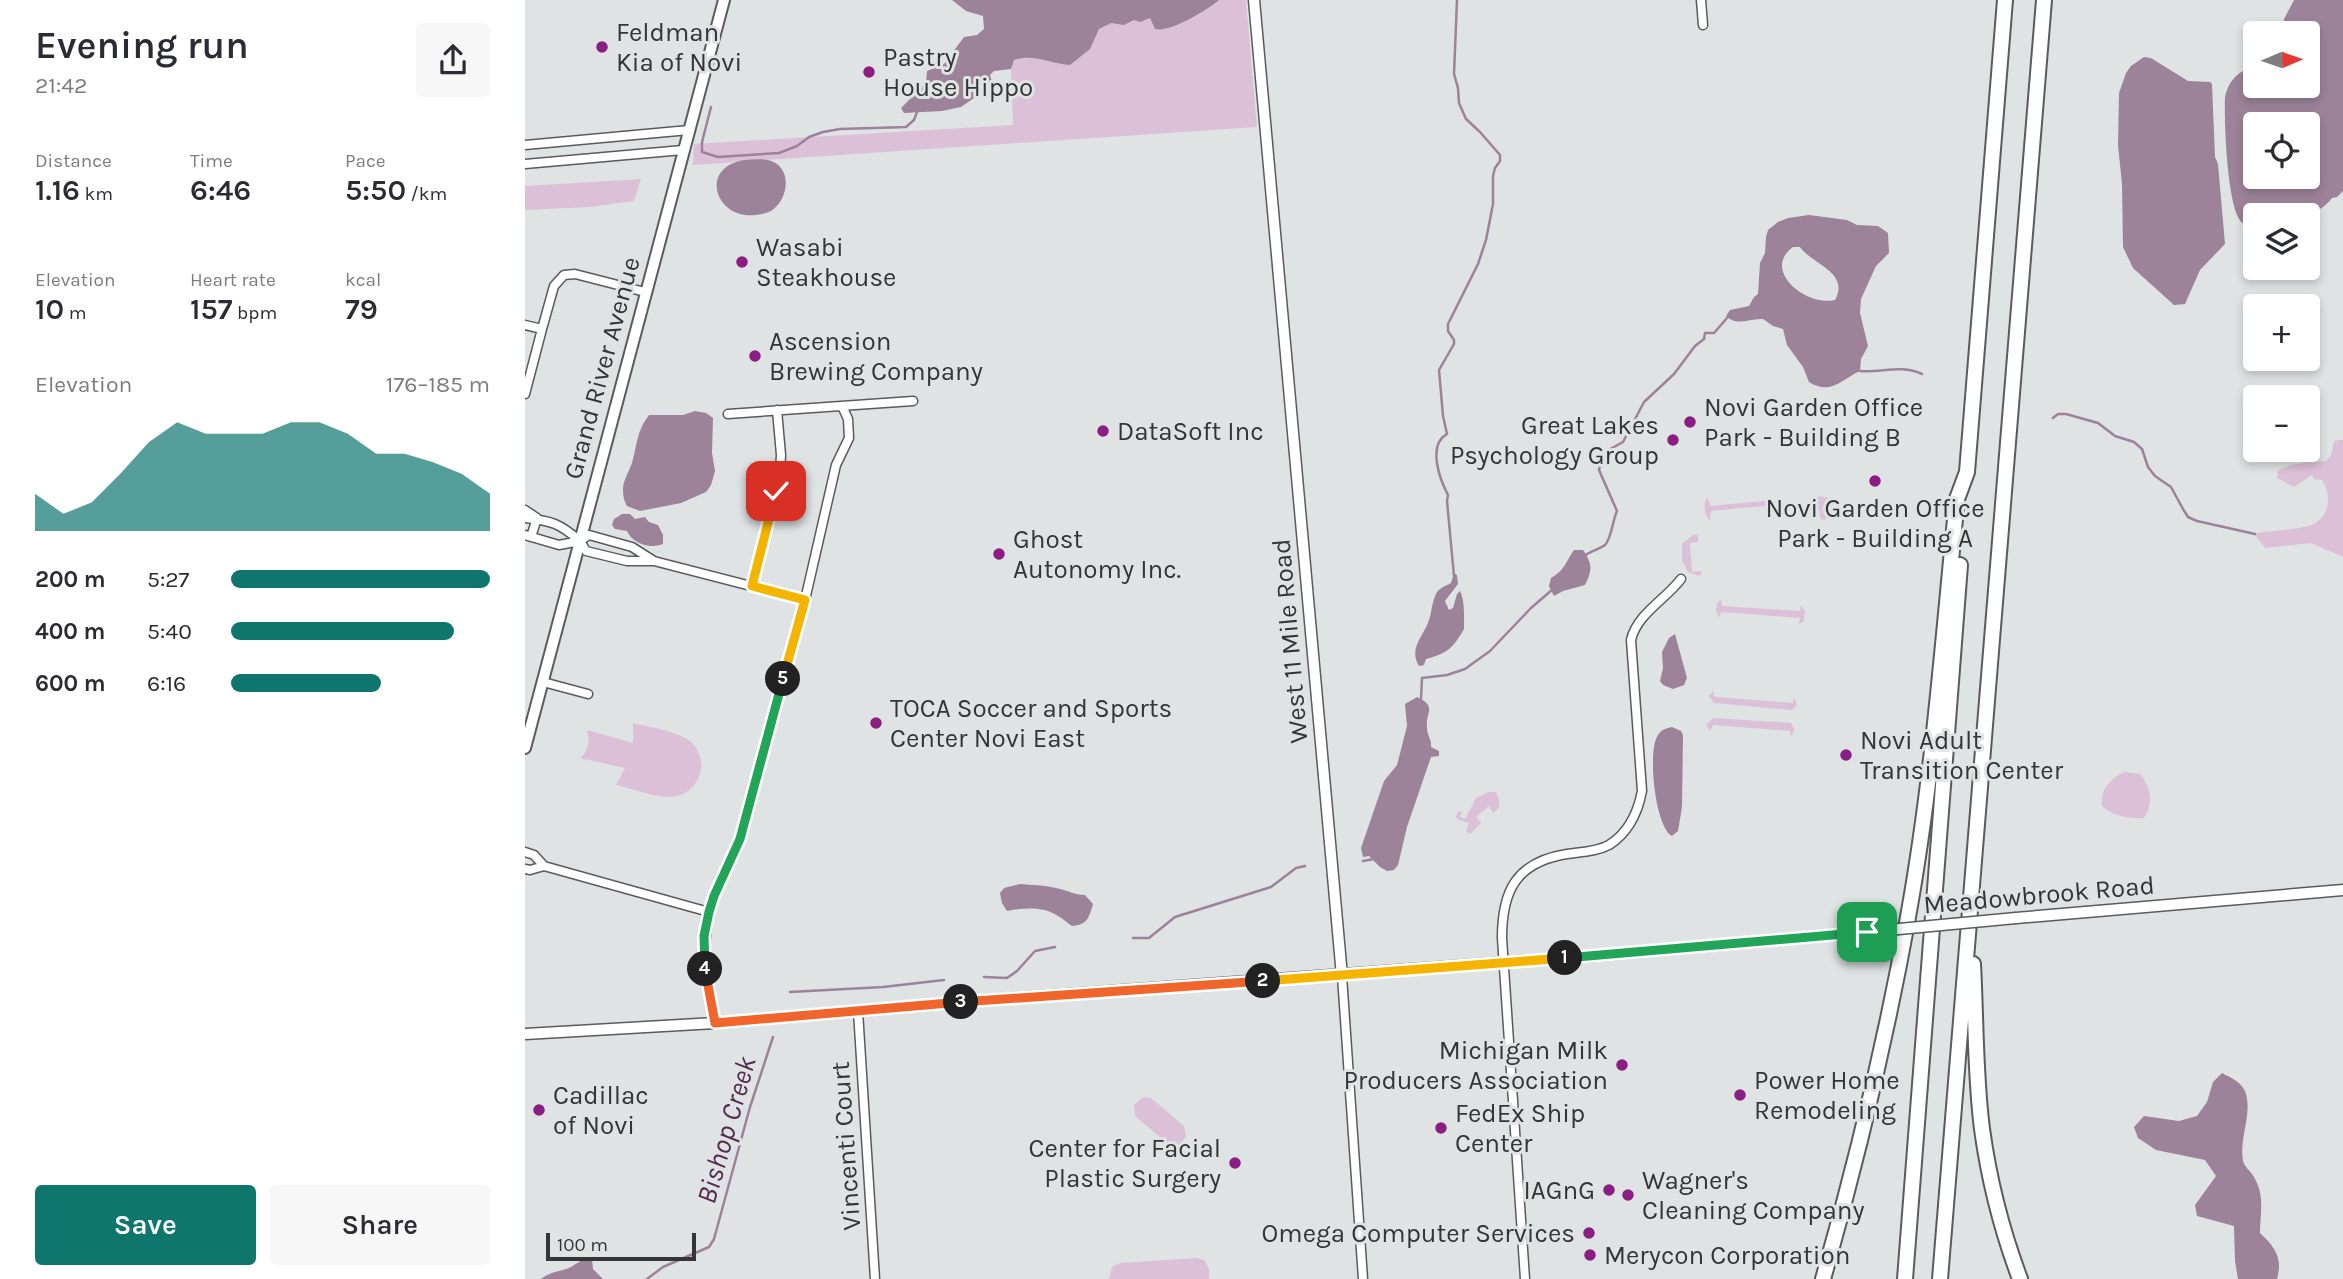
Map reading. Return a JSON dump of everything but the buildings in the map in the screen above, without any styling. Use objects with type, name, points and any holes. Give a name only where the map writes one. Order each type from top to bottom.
[{"type":"highway","points":[[1905,1279],[2005,0]]},
{"type":"highway","points":[[1940,1279],[2043,0]]},
{"type":"highway","points":[[1823,1279],[1868,1107],[1908,916],[1929,778],[1957,499],[1967,472]]},
{"type":"highway","points":[[1970,916],[1977,1079],[1982,1130],[1994,1192],[2020,1279]]},
{"type":"main road","name":"Grand River Avenue","points":[[525,748],[583,546],[645,292],[724,0]]},
{"type":"street","name":"West 11 Mile Road","points":[[1254,0],[1342,976],[1363,1279]]},
{"type":"street","points":[[1701,0],[1703,25]]},
{"type":"street","points":[[525,145],[689,130]]},
{"type":"street","points":[[525,164],[683,150]]},
{"type":"street","points":[[525,394],[528,372],[554,286],[564,275],[575,274],[645,292]]},
{"type":"street","points":[[525,325],[542,329]]},
{"type":"street","points":[[729,414],[913,401]]},
{"type":"street","points":[[715,1023],[704,958],[704,936],[714,896],[740,839],[805,600],[836,465],[849,438],[848,419],[842,406]]},
{"type":"street","points":[[752,586],[780,472],[778,410]]},
{"type":"street","points":[[525,510],[537,518],[562,526],[583,546]]},
{"type":"street","points":[[525,518],[537,518]]},
{"type":"street","points":[[537,518],[528,536],[559,545],[583,546],[627,561],[655,561],[805,600]]},
{"type":"street","points":[[583,546],[589,535],[605,538],[632,547],[655,561]]},
{"type":"street","points":[[1525,1279],[1504,963],[1503,913],[1506,897],[1522,873],[1541,860],[1592,851],[1609,845],[1623,833],[1635,814],[1642,791],[1631,640],[1639,621],[1666,597],[1681,579]]},
{"type":"street","points":[[543,682],[588,694]]},
{"type":"street","points":[[525,852],[534,855],[544,866]]},
{"type":"street","points":[[525,869],[544,866],[709,912]]},
{"type":"street","name":"Meadowbrook Road","points":[[525,1034],[715,1023],[1342,976],[2343,890]]},
{"type":"street","name":"Vincenti Court","points":[[858,1011],[875,1279]]},
{"type":"shaded area","points":[[952,0],[1219,0],[1170,28],[1155,29],[1150,18],[1140,22],[1134,20],[1124,25],[1111,23],[1099,29],[1090,49],[1070,65],[1035,58],[1014,60],[1011,69],[994,71],[990,75],[993,85],[961,107],[904,113],[901,108],[926,83],[927,71],[944,64],[964,37],[977,35],[984,29],[983,16],[966,11]]},
{"type":"shaded area","points":[[1008,0],[1246,0],[1257,127],[693,165],[694,144],[1013,125]]},
{"type":"shaded area","points":[[2294,0],[2343,0],[2343,191],[2320,209],[2320,203],[2243,203],[2243,223],[2234,207],[2227,158],[2225,97],[2229,85],[2243,72],[2243,98],[2321,98],[2321,21],[2284,21]]},
{"type":"shaded area","points":[[2144,57],[2151,58],[2188,81],[2212,84],[2215,157],[2218,164],[2225,244],[2200,270],[2185,304],[2174,305],[2133,268],[2123,247],[2118,145],[2119,93],[2126,73]]},
{"type":"shaded area","points":[[745,160],[770,160],[777,164],[785,176],[782,199],[766,213],[749,215],[735,212],[725,205],[718,195],[720,173],[730,165]]},
{"type":"shaded area","points":[[641,179],[634,201],[589,207],[525,210],[525,186]]},
{"type":"shaded area","points":[[1809,215],[1847,220],[1857,225],[1878,226],[1888,233],[1889,253],[1876,266],[1861,299],[1860,313],[1868,346],[1861,359],[1860,371],[1830,387],[1809,382],[1803,367],[1787,345],[1783,329],[1763,319],[1739,322],[1726,316],[1730,310],[1749,306],[1758,294],[1760,263],[1765,253],[1768,230],[1788,218]],"holes":[[[1793,247],[1800,247],[1838,282],[1835,300],[1812,298],[1791,285],[1785,276],[1782,266],[1784,256]]]},
{"type":"shaded area","points":[[695,411],[706,413],[713,418],[712,453],[715,471],[706,492],[681,503],[640,511],[627,506],[623,494],[624,483],[640,432],[649,415],[683,415]]},
{"type":"shaded area","points":[[2343,440],[2343,557],[2311,543],[2265,548],[2255,535],[2257,533],[2308,526],[2321,519],[2325,513],[2328,500],[2322,480],[2314,479],[2312,475],[2294,487],[2277,478],[2278,471],[2295,464],[2326,461],[2331,455],[2334,441]]},
{"type":"shaded area","points":[[1818,496],[1830,498],[1829,515],[1824,520],[1820,519],[1820,511],[1763,506],[1711,511],[1710,521],[1705,510],[1707,498],[1711,506],[1763,501],[1816,506]]},
{"type":"shaded area","points":[[622,514],[630,514],[635,519],[645,517],[649,522],[658,525],[663,535],[663,544],[642,544],[633,539],[627,531],[615,529],[612,525],[614,519]]},
{"type":"shaded area","points":[[1693,535],[1698,535],[1698,542],[1690,543],[1692,572],[1700,571],[1702,573],[1699,576],[1688,572],[1682,560],[1682,544]]},
{"type":"shaded area","points":[[1574,550],[1583,550],[1589,559],[1590,571],[1585,585],[1554,596],[1549,586],[1551,578],[1562,569]]},
{"type":"shaded area","points":[[1454,573],[1457,575],[1458,584],[1445,601],[1449,610],[1453,608],[1460,591],[1464,629],[1449,649],[1426,659],[1424,665],[1419,666],[1416,648],[1429,620],[1434,599],[1439,590],[1451,583]]},
{"type":"shaded area","points":[[1721,600],[1722,606],[1800,611],[1801,605],[1805,611],[1804,621],[1799,624],[1800,618],[1722,612],[1719,617],[1716,608]]},
{"type":"shaded area","points":[[1675,634],[1687,678],[1684,685],[1673,689],[1660,681],[1662,652],[1669,638]]},
{"type":"shaded area","points":[[1713,691],[1715,697],[1793,703],[1794,697],[1797,705],[1792,710],[1714,703],[1709,696]]},
{"type":"shaded area","points":[[1417,697],[1429,707],[1427,731],[1431,747],[1439,751],[1439,756],[1431,757],[1407,827],[1398,865],[1394,870],[1387,871],[1369,856],[1363,857],[1361,848],[1384,781],[1397,765],[1407,726],[1405,704]]},
{"type":"shaded area","points":[[1713,718],[1791,723],[1795,730],[1790,737],[1790,731],[1713,725],[1710,731],[1706,725]]},
{"type":"shaded area","points":[[633,723],[675,733],[694,745],[699,753],[701,770],[694,786],[670,797],[650,794],[616,785],[625,768],[580,758],[588,745],[587,730],[633,743]]},
{"type":"shaded area","points":[[1672,727],[1683,735],[1682,807],[1678,831],[1672,836],[1666,830],[1657,804],[1653,756],[1658,735]]},
{"type":"shaded area","points":[[2124,772],[2140,774],[2147,785],[2150,801],[2144,818],[2121,816],[2102,806],[2107,785]]},
{"type":"shaded area","points":[[1496,792],[1499,808],[1493,813],[1489,806],[1476,817],[1481,823],[1470,834],[1466,831],[1469,823],[1457,819],[1456,816],[1459,811],[1462,812],[1460,817],[1465,819],[1476,798]]},
{"type":"shaded area","points":[[1020,884],[1051,887],[1085,895],[1093,904],[1089,917],[1081,924],[1072,926],[1060,917],[1039,909],[1007,911],[1000,893],[1004,888]]},
{"type":"shaded area","points":[[2222,1073],[2245,1090],[2247,1111],[2243,1161],[2260,1192],[2260,1233],[2276,1253],[2279,1265],[2277,1279],[2238,1279],[2234,1226],[2197,1216],[2195,1205],[2216,1176],[2205,1160],[2156,1150],[2138,1138],[2134,1127],[2144,1116],[2179,1121],[2197,1116],[2207,1102],[2213,1082]]},
{"type":"shaded area","points":[[1143,1097],[1151,1098],[1184,1126],[1186,1137],[1180,1144],[1168,1144],[1135,1116],[1134,1105]]},
{"type":"shaded area","points":[[587,1258],[592,1259],[593,1269],[603,1279],[541,1279],[548,1274],[571,1267]]},
{"type":"shaded area","points":[[1196,1258],[1204,1260],[1209,1269],[1209,1279],[1109,1279],[1112,1267],[1120,1263]]},
{"type":"waterway","name":"Bishop Creek","points":[[1454,576],[1448,495],[1436,454],[1441,439],[1447,434],[1439,370],[1454,344],[1448,324],[1478,264],[1486,240],[1493,204],[1493,176],[1500,161],[1500,155],[1466,119],[1459,103],[1454,74],[1457,0]]},
{"type":"waterway","points":[[711,107],[702,152],[718,157],[779,153],[797,146],[809,137],[840,129],[906,127],[914,120],[917,112]]},
{"type":"waterway","points":[[1584,556],[1607,542],[1617,511],[1599,470],[1603,453],[1623,442],[1644,402],[1674,374],[1695,346],[1704,339],[1705,333],[1714,333],[1727,318]]},
{"type":"waterway","points":[[1860,371],[1899,369],[1922,374]]},
{"type":"waterway","points":[[2053,418],[2058,414],[2066,414],[2098,423],[2115,436],[2134,442],[2142,449],[2148,467],[2155,476],[2171,487],[2188,517],[2255,534]]},
{"type":"waterway","points":[[1421,699],[1422,678],[1447,675],[1465,669],[1490,651],[1553,589]]},
{"type":"waterway","name":"Bishop Creek","points":[[1363,861],[1374,859]]},
{"type":"waterway","name":"Bishop Creek","points":[[1133,938],[1149,938],[1175,917],[1271,887],[1296,868],[1305,866]]},
{"type":"waterway","name":"Bishop Creek","points":[[984,977],[1007,978],[1035,951],[1055,947]]},
{"type":"waterway","name":"Bishop Creek","points":[[790,992],[883,987],[944,980]]},
{"type":"waterway","name":"Bishop Creek","points":[[647,1279],[663,1267],[709,1247],[714,1239],[750,1107],[773,1037]]},
{"type":"place","name":"Feldman Kia of Novi","points":[[602,47]]},
{"type":"place","name":"Pastry House Hippo","points":[[869,72]]},
{"type":"place","name":"Wasabi Steakhouse","points":[[742,262]]},
{"type":"place","name":"Ascension Brewing Company","points":[[755,356]]},
{"type":"place","name":"Novi Garden Office Park - Building B","points":[[1690,422]]},
{"type":"place","name":"DataSoft Inc","points":[[1103,431]]},
{"type":"place","name":"Great Lakes Psychology Group","points":[[1673,440]]},
{"type":"place","name":"Novi Garden Office Park - Building A","points":[[1875,481]]},
{"type":"place","name":"Ghost Autonomy Inc.","points":[[999,554]]},
{"type":"place","name":"TOCA Soccer and Sports Center Novi East","points":[[876,723]]},
{"type":"place","name":"Novi Adult Transition Center","points":[[1846,755]]},
{"type":"place","name":"Michigan Milk Producers Association","points":[[1622,1065]]},
{"type":"place","name":"Power Home Remodeling","points":[[1740,1095]]},
{"type":"place","name":"Cadillac of Novi","points":[[539,1110]]},
{"type":"place","name":"FedEx Ship Center","points":[[1441,1128]]},
{"type":"place","name":"Center for Facial Plastic Surgery","points":[[1235,1163]]},
{"type":"place","name":"IAGnG","points":[[1609,1190]]},
{"type":"place","name":"Wagner's Cleaning Company","points":[[1628,1195]]},
{"type":"place","name":"Omega Computer Services","points":[[1589,1233]]},
{"type":"place","name":"Merycon Corporation","points":[[1590,1255]]},
{"type":"route","points":[[776,491],[752,586],[805,600],[740,839],[709,912],[704,936],[704,958],[715,1023],[975,1001],[1342,976],[1867,932]]}]
